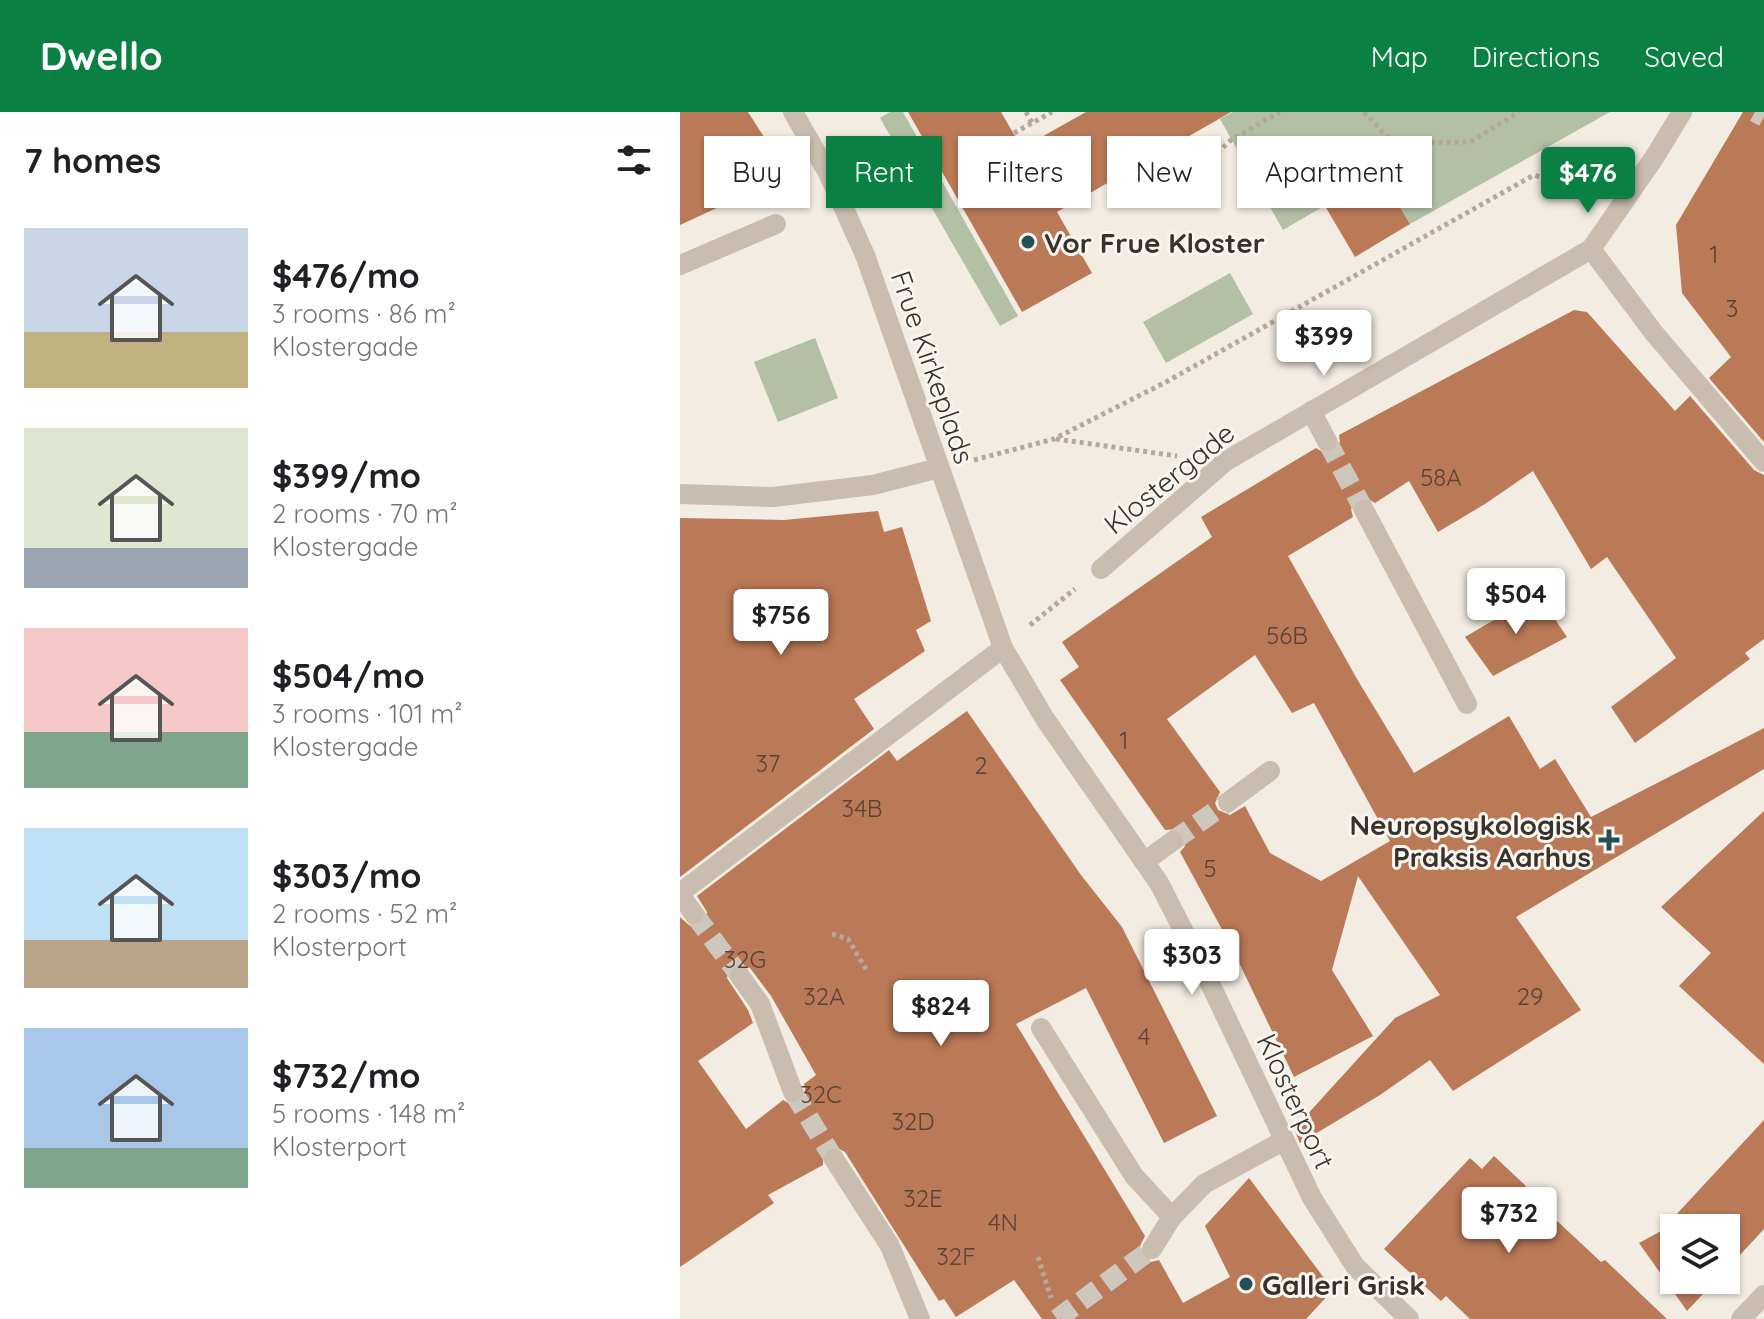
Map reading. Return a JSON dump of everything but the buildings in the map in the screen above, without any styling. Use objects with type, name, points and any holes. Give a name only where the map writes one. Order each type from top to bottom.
[{"type":"street","name":"Frue Kirkeplads","points":[[793,112],[828,173],[865,255],[1003,648]]},
{"type":"street","name":"Klostergade","points":[[1101,569],[1226,461],[1591,249],[1682,112]]},
{"type":"street","points":[[680,265],[776,224]]},
{"type":"street","points":[[1591,249],[1654,333],[1764,462]]},
{"type":"street","points":[[1311,411],[1327,441]]},
{"type":"street","points":[[680,494],[773,497],[873,485],[939,468]]},
{"type":"street","points":[[1364,510],[1467,704]]},
{"type":"street","points":[[694,914],[680,894],[1003,648]]},
{"type":"street","name":"Klosterport","points":[[1003,648],[1045,719],[1159,883],[1312,1198],[1355,1266],[1409,1319]]},
{"type":"street","points":[[1228,802],[1270,771]]},
{"type":"street","points":[[1144,862],[1173,841]]},
{"type":"street","points":[[740,976],[760,1004],[793,1092]]},
{"type":"street","points":[[1041,1028],[1134,1176],[1172,1217]]},
{"type":"street","points":[[1152,1249],[1172,1217],[1204,1184],[1283,1141]]},
{"type":"street","points":[[834,1159],[890,1246],[920,1319]]},
{"type":"street","points":[[1742,1319],[1764,1295]]},
{"type":"path","points":[[1026,112],[1032,123]]},
{"type":"path","points":[[1014,133],[1052,112]]},
{"type":"path","points":[[1221,149],[1231,140],[1280,112]]},
{"type":"path","points":[[1364,112],[1393,143],[1470,142],[1519,112]]},
{"type":"path","points":[[939,468],[1054,439],[1166,382],[1534,175],[1621,206]]},
{"type":"path","points":[[1054,439],[1226,461]]},
{"type":"path","name":"Klostergade","points":[[1003,648],[1101,569]]},
{"type":"path","points":[[832,934],[848,939],[867,971]]},
{"type":"path","points":[[1038,1257],[1051,1298]]},
{"type":"green space","points":[[890,112],[903,112],[917,136],[890,136],[880,118]]},
{"type":"green space","points":[[1233,112],[1610,112],[1410,224],[1400,208],[1432,208],[1432,136],[1237,136],[1237,149],[1220,119]]},
{"type":"green space","points":[[942,181],[1018,316],[1000,326],[932,208],[942,208]]},
{"type":"green space","points":[[1271,208],[1321,208],[1283,230]]},
{"type":"green space","points":[[1230,273],[1253,314],[1166,363],[1143,322]]},
{"type":"green space","points":[[815,338],[838,398],[778,422],[754,362]]},
{"type":"tunnel","points":[[1755,112],[1764,117]]},
{"type":"tunnel","points":[[1327,441],[1364,510]]},
{"type":"tunnel","points":[[1173,841],[1228,802]]},
{"type":"tunnel","points":[[694,914],[740,976]]},
{"type":"tunnel","points":[[793,1092],[834,1159]]},
{"type":"tunnel","points":[[1057,1319],[1152,1249]]},
{"type":"place","name":"Vor Frue Kloster","points":[[1028,242]]},
{"type":"place","name":"Neuropsykologisk Praksis Aarhus","points":[[1609,840]]},
{"type":"place","name":"Galleri Grisk","points":[[1246,1284]]}]
